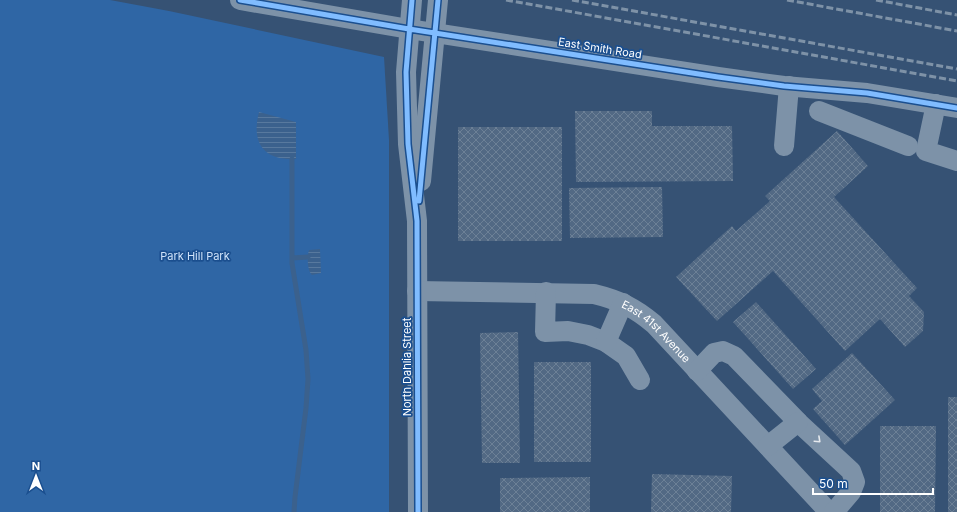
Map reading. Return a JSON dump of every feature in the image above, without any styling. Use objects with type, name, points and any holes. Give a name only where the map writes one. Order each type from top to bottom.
[{"type":"street","name":"East Smith Road","points":[[240,0],[409,29],[718,77],[789,86],[860,92],[957,108]]},
{"type":"street","name":"North Dahlia Street","points":[[412,0],[406,72],[408,144],[417,221]]},
{"type":"street","name":"North Dahlia Street","points":[[418,512],[417,221],[438,0]]},
{"type":"street","points":[[784,146],[789,86]]},
{"type":"street","points":[[936,104],[926,151],[957,161]]},
{"type":"street","points":[[819,111],[908,146]]},
{"type":"street","name":"East 41st Avenue","points":[[417,290],[594,294],[612,298],[623,303],[642,314],[654,324],[830,512]]},
{"type":"street","points":[[546,292],[545,332],[568,331],[588,335],[606,342],[626,356],[640,380]]},
{"type":"street","points":[[606,342],[623,303]]},
{"type":"street","points":[[698,371],[714,354],[723,351],[734,356],[798,422],[851,471],[855,482],[851,492],[834,512]]},
{"type":"street","points":[[768,446],[798,422]]},
{"type":"green space","name":"Park Hill Park","points":[[0,0],[110,0],[169,11],[384,57],[389,140],[389,512],[0,512]]},
{"type":"shaded area","points":[[259,112],[296,122],[296,159],[275,157],[262,148],[258,141],[257,132]]},
{"type":"shaded area","points":[[320,249],[321,273],[312,275],[309,270],[308,263],[309,250]]},
{"type":"building","points":[[575,111],[652,111],[652,126],[732,126],[733,181],[576,182]]},
{"type":"building","points":[[458,127],[562,127],[562,241],[458,241]]},
{"type":"building","points":[[837,131],[868,166],[834,197],[917,288],[909,296],[924,312],[923,331],[905,347],[880,319],[845,351],[773,271],[717,321],[676,277],[732,226],[736,231],[770,201],[765,196]]},
{"type":"building","points":[[662,187],[663,237],[570,238],[569,188]]},
{"type":"building","points":[[756,302],[816,369],[793,389],[733,322]]},
{"type":"building","points":[[518,332],[520,463],[482,463],[480,333]]},
{"type":"building","points":[[852,353],[895,400],[845,445],[813,409],[822,401],[812,389]]},
{"type":"building","points":[[534,362],[591,362],[591,462],[534,462]]},
{"type":"building","points":[[948,397],[957,397],[957,512],[948,512]]},
{"type":"building","points":[[880,426],[936,426],[935,512],[880,512]]},
{"type":"building","points":[[652,474],[732,476],[731,512],[651,512]]},
{"type":"building","points":[[590,477],[590,512],[500,512],[500,478]]},
{"type":"waterway","points":[[292,159],[292,263],[306,350],[308,379],[294,512]]},
{"type":"waterway","points":[[292,258],[308,257]]},
{"type":"railway","points":[[506,0],[957,81]]},
{"type":"railway","points":[[572,0],[957,69]]},
{"type":"railway","points":[[787,0],[957,31]]},
{"type":"railway","points":[[876,0],[957,15]]},
{"type":"cycle path","points":[[240,0],[409,29],[718,77],[784,86],[867,93],[957,108]]},
{"type":"cycle path","points":[[412,0],[406,72],[408,144],[417,221],[418,512]]},
{"type":"cycle path","points":[[419,201],[438,0]]}]
